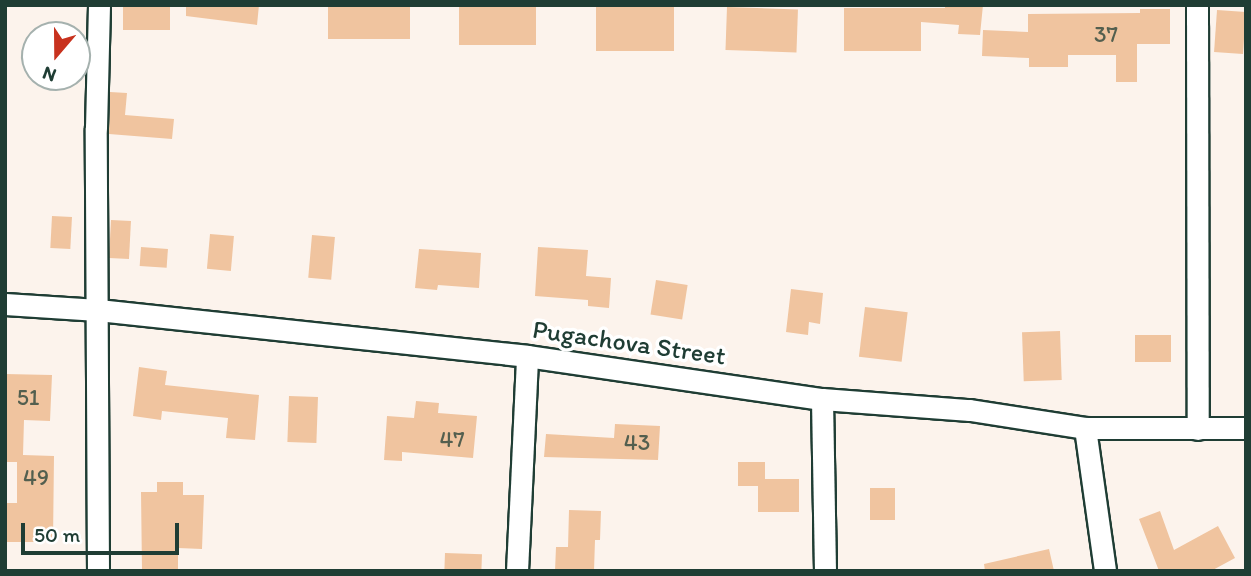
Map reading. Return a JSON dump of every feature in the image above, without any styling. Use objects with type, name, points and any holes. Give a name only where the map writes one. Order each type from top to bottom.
[{"type":"street","points":[[98,571],[96,128],[99,5]]},
{"type":"street","points":[[1197,5],[1198,429]]},
{"type":"street","name":"Pugachova Street","points":[[5,304],[98,310],[527,356],[822,399],[970,410],[1085,428],[1246,428]]},
{"type":"street","points":[[517,571],[527,356]]},
{"type":"street","points":[[822,399],[825,571]]},
{"type":"street","points":[[1085,428],[1105,571]]},
{"type":"building","points":[[123,5],[170,5],[170,30],[123,30]]},
{"type":"building","points":[[186,5],[259,5],[257,25],[186,16]]},
{"type":"building","points":[[328,5],[410,5],[410,39],[328,39]]},
{"type":"building","points":[[459,5],[536,5],[536,45],[459,45]]},
{"type":"building","points":[[596,5],[674,5],[674,51],[596,51]]},
{"type":"building","points":[[945,5],[983,5],[980,35],[958,34],[959,25],[921,22],[921,51],[844,51],[844,8],[945,8]]},
{"type":"building","points":[[727,7],[798,9],[796,52],[725,50]]},
{"type":"building","points":[[1140,9],[1170,9],[1170,44],[1137,44],[1137,82],[1116,82],[1116,55],[1068,55],[1068,67],[1029,67],[1029,58],[982,56],[983,30],[1028,32],[1028,14],[1140,13]]},
{"type":"building","points":[[1217,10],[1246,12],[1243,54],[1214,52]]},
{"type":"building","points":[[110,92],[127,93],[125,115],[174,119],[172,139],[109,134]]},
{"type":"building","points":[[52,216],[72,217],[70,249],[50,248]]},
{"type":"building","points":[[111,220],[131,221],[129,259],[109,258]]},
{"type":"building","points":[[210,234],[234,236],[231,271],[207,269]]},
{"type":"building","points":[[312,235],[335,237],[331,280],[308,278]]},
{"type":"building","points":[[141,247],[168,249],[167,268],[140,266]]},
{"type":"building","points":[[538,247],[588,250],[586,276],[611,278],[609,308],[588,306],[588,300],[535,296]]},
{"type":"building","points":[[419,249],[481,253],[479,288],[438,285],[437,290],[415,288]]},
{"type":"building","points":[[656,280],[688,285],[682,320],[651,315]]},
{"type":"building","points":[[791,289],[823,293],[820,324],[809,322],[808,335],[786,332]]},
{"type":"building","points":[[865,307],[908,312],[902,362],[859,357]]},
{"type":"building","points":[[1060,331],[1062,380],[1024,381],[1022,332]]},
{"type":"building","points":[[1135,335],[1171,335],[1171,362],[1135,362]]},
{"type":"building","points":[[139,367],[167,371],[165,385],[259,395],[255,440],[226,438],[228,418],[162,411],[161,420],[133,416]]},
{"type":"building","points":[[5,374],[52,375],[50,421],[24,420],[23,455],[54,456],[53,542],[5,542],[5,503],[17,503],[17,462],[5,462]]},
{"type":"building","points":[[289,396],[318,397],[316,443],[287,442]]},
{"type":"building","points":[[416,401],[439,403],[438,413],[477,416],[473,458],[402,452],[402,461],[384,460],[387,416],[414,418]]},
{"type":"building","points":[[615,424],[660,426],[658,460],[544,457],[546,434],[614,438]]},
{"type":"building","points":[[738,462],[765,462],[765,479],[799,479],[799,512],[758,512],[758,486],[738,486]]},
{"type":"building","points":[[157,482],[183,482],[183,495],[204,495],[202,549],[178,548],[178,571],[142,571],[141,492],[157,492]]},
{"type":"building","points":[[870,488],[895,488],[895,520],[870,520]]},
{"type":"building","points":[[569,510],[601,511],[600,540],[595,540],[594,571],[555,571],[556,547],[568,547]]},
{"type":"building","points":[[1160,511],[1174,550],[1218,526],[1235,558],[1211,571],[1159,571],[1139,519]]},
{"type":"building","points":[[1049,549],[1054,571],[985,571],[984,564]]},
{"type":"building","points":[[445,553],[482,554],[481,571],[444,571]]}]
